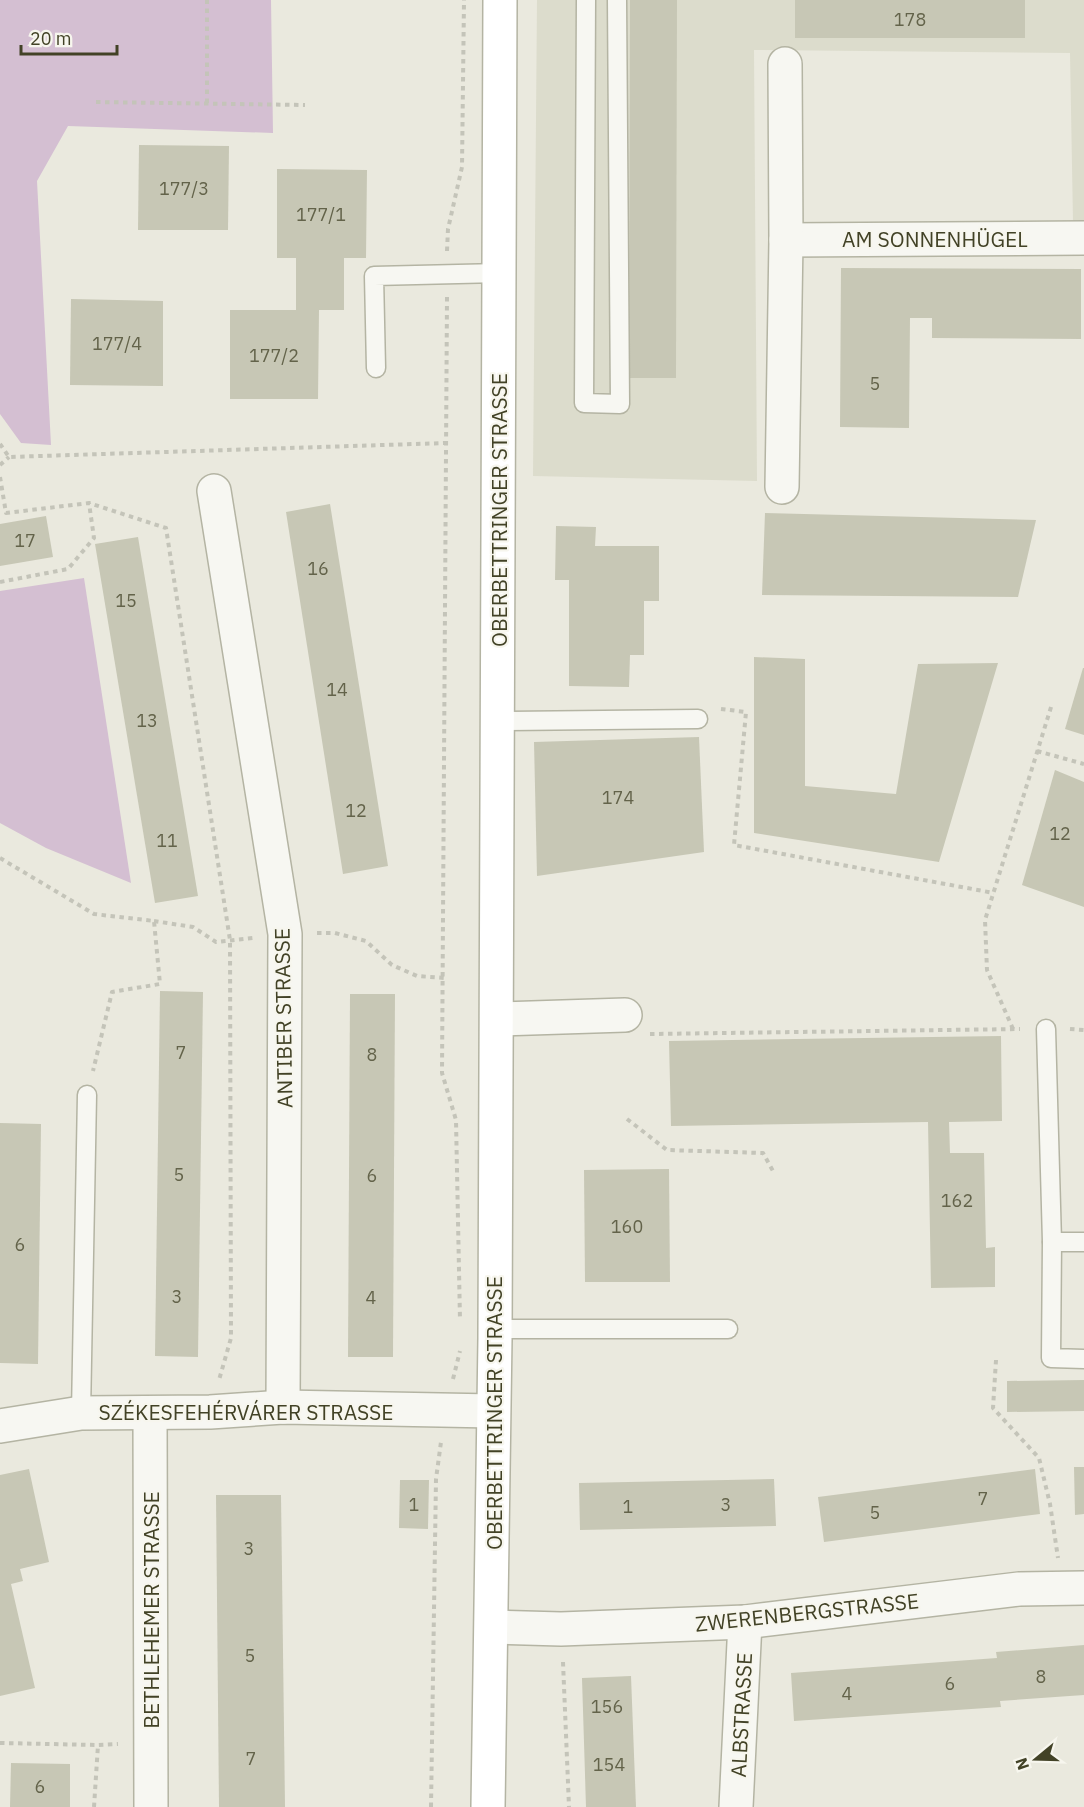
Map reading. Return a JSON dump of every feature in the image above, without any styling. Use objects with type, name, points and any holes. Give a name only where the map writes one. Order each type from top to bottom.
[{"type":"street","name":"OBERBETTRINGER STRASSE","points":[[488,1807],[493,1627],[500,0]]},
{"type":"street","points":[[782,487],[786,240],[785,64]]},
{"type":"street","name":"AM SONNENHÜGEL","points":[[786,240],[1084,238]]},
{"type":"street","name":"ANTIBER STRASSE","points":[[214,491],[285,934],[283,1407]]},
{"type":"street","points":[[497,1019],[637,1024]]},
{"type":"street","name":"SZÉKESFEHÉRVÁRER STRASSE","points":[[0,1426],[81,1413],[210,1412],[283,1407],[445,1412],[493,1411]]},
{"type":"street","name":"BETHLEHEMER STRASSE","points":[[150,1413],[151,1807]]},
{"type":"street","name":"ZWERENBERGSTRASSE","points":[[493,1627],[561,1629],[745,1622],[1018,1589],[1073,1588]]},
{"type":"street","name":"ALBSTRASSE","points":[[736,1807],[745,1622]]},
{"type":"lane","points":[[586,0],[585,403],[620,404],[617,0]]},
{"type":"lane","points":[[376,368],[374,276],[500,273]]},
{"type":"lane","points":[[498,721],[698,719]]},
{"type":"lane","points":[[1046,1029],[1052,1242],[1052,1358],[1084,1359]]},
{"type":"lane","points":[[81,1413],[87,1095]]},
{"type":"lane","points":[[1052,1242],[1084,1242]]},
{"type":"lane","points":[[494,1329],[728,1329]]},
{"type":"path","points":[[207,0],[207,103]]},
{"type":"path","points":[[460,1328],[456,1120],[442,1073],[447,274],[448,230],[462,167],[464,0]]},
{"type":"path","points":[[96,102],[305,105]]},
{"type":"path","points":[[0,465],[9,457],[447,443]]},
{"type":"path","points":[[0,444],[9,457]]},
{"type":"path","points":[[0,477],[6,513],[89,503],[166,528],[230,940],[231,1338],[210,1412]]},
{"type":"path","points":[[0,582],[68,569],[94,538],[89,503]]},
{"type":"path","points":[[1013,1029],[987,970],[985,920],[1052,704]]},
{"type":"path","points":[[698,719],[707,708],[746,712],[734,844],[994,892]]},
{"type":"path","points":[[1037,751],[1084,764]]},
{"type":"path","points":[[0,858],[94,914],[193,927],[216,942],[285,934],[335,933],[366,941],[392,965],[417,976],[444,978]]},
{"type":"path","points":[[87,1095],[112,992],[160,984],[154,921]]},
{"type":"path","points":[[637,1024],[1084,1030]]},
{"type":"path","points":[[627,1119],[667,1149],[763,1153],[773,1170]]},
{"type":"path","points":[[431,1807],[436,1479],[445,1412],[460,1351],[460,1340]]},
{"type":"path","points":[[996,1359],[993,1408],[1039,1458],[1073,1588]]},
{"type":"path","points":[[561,1629],[569,1807]]},
{"type":"path","points":[[0,1743],[98,1745],[152,1743]]},
{"type":"path","points":[[94,1807],[98,1745]]},
{"type":"shaded area","points":[[0,0],[271,0],[273,133],[68,126],[37,181],[51,445],[21,443],[0,414]]},
{"type":"shaded area","points":[[537,0],[1084,0],[1084,223],[1073,222],[1070,53],[754,50],[757,481],[533,476]]},
{"type":"shaded area","points":[[84,578],[131,883],[46,848],[0,823],[0,591]]},
{"type":"building","points":[[630,0],[677,0],[676,378],[629,378]]},
{"type":"building","points":[[795,0],[1025,0],[1025,38],[795,38]]},
{"type":"building","points":[[139,145],[229,146],[228,230],[138,230]]},
{"type":"building","points":[[277,169],[367,170],[366,258],[344,258],[344,310],[319,310],[318,399],[230,399],[230,310],[296,310],[296,258],[277,258]]},
{"type":"building","points":[[841,268],[1081,269],[1081,339],[932,338],[932,318],[910,318],[909,428],[840,427]]},
{"type":"building","points":[[71,299],[163,301],[163,386],[70,385]]},
{"type":"building","points":[[330,504],[388,866],[343,874],[286,512]]},
{"type":"building","points":[[765,513],[1036,520],[1018,597],[762,595]]},
{"type":"building","points":[[46,516],[53,557],[0,566],[0,524]]},
{"type":"building","points":[[556,526],[596,527],[595,546],[659,546],[659,601],[644,601],[644,655],[630,655],[629,687],[569,686],[569,580],[555,580]]},
{"type":"building","points":[[138,537],[198,896],[155,903],[95,544]]},
{"type":"building","points":[[754,657],[805,659],[805,786],[896,794],[918,664],[998,663],[939,862],[754,833]]},
{"type":"building","points":[[1084,668],[1084,735],[1065,729]]},
{"type":"building","points":[[699,737],[704,852],[537,876],[534,742]]},
{"type":"building","points":[[1055,770],[1084,782],[1084,907],[1022,885]]},
{"type":"building","points":[[160,991],[203,992],[198,1357],[155,1356]]},
{"type":"building","points":[[350,994],[395,994],[393,1357],[348,1357]]},
{"type":"building","points":[[1001,1036],[1002,1121],[949,1122],[950,1153],[984,1153],[986,1248],[995,1247],[995,1287],[931,1288],[928,1122],[671,1126],[669,1041]]},
{"type":"building","points":[[0,1123],[41,1124],[38,1364],[0,1363]]},
{"type":"building","points":[[669,1169],[670,1282],[585,1282],[584,1170]]},
{"type":"building","points":[[1084,1380],[1084,1411],[1007,1412],[1007,1381]]},
{"type":"building","points":[[1074,1467],[1084,1467],[1084,1514],[1075,1515]]},
{"type":"building","points":[[29,1469],[49,1562],[20,1569],[23,1581],[11,1584],[35,1688],[0,1696],[0,1475]]},
{"type":"building","points":[[1035,1469],[1040,1514],[824,1542],[818,1497]]},
{"type":"building","points":[[774,1479],[776,1526],[580,1530],[579,1483]]},
{"type":"building","points":[[400,1480],[429,1480],[428,1529],[399,1528]]},
{"type":"building","points":[[216,1495],[281,1495],[285,1807],[219,1807]]},
{"type":"building","points":[[1084,1645],[1084,1695],[1000,1701],[1001,1707],[794,1721],[791,1673],[997,1658],[996,1652]]},
{"type":"building","points":[[631,1676],[636,1807],[586,1807],[582,1678]]},
{"type":"building","points":[[11,1763],[70,1764],[70,1807],[10,1807]]}]
